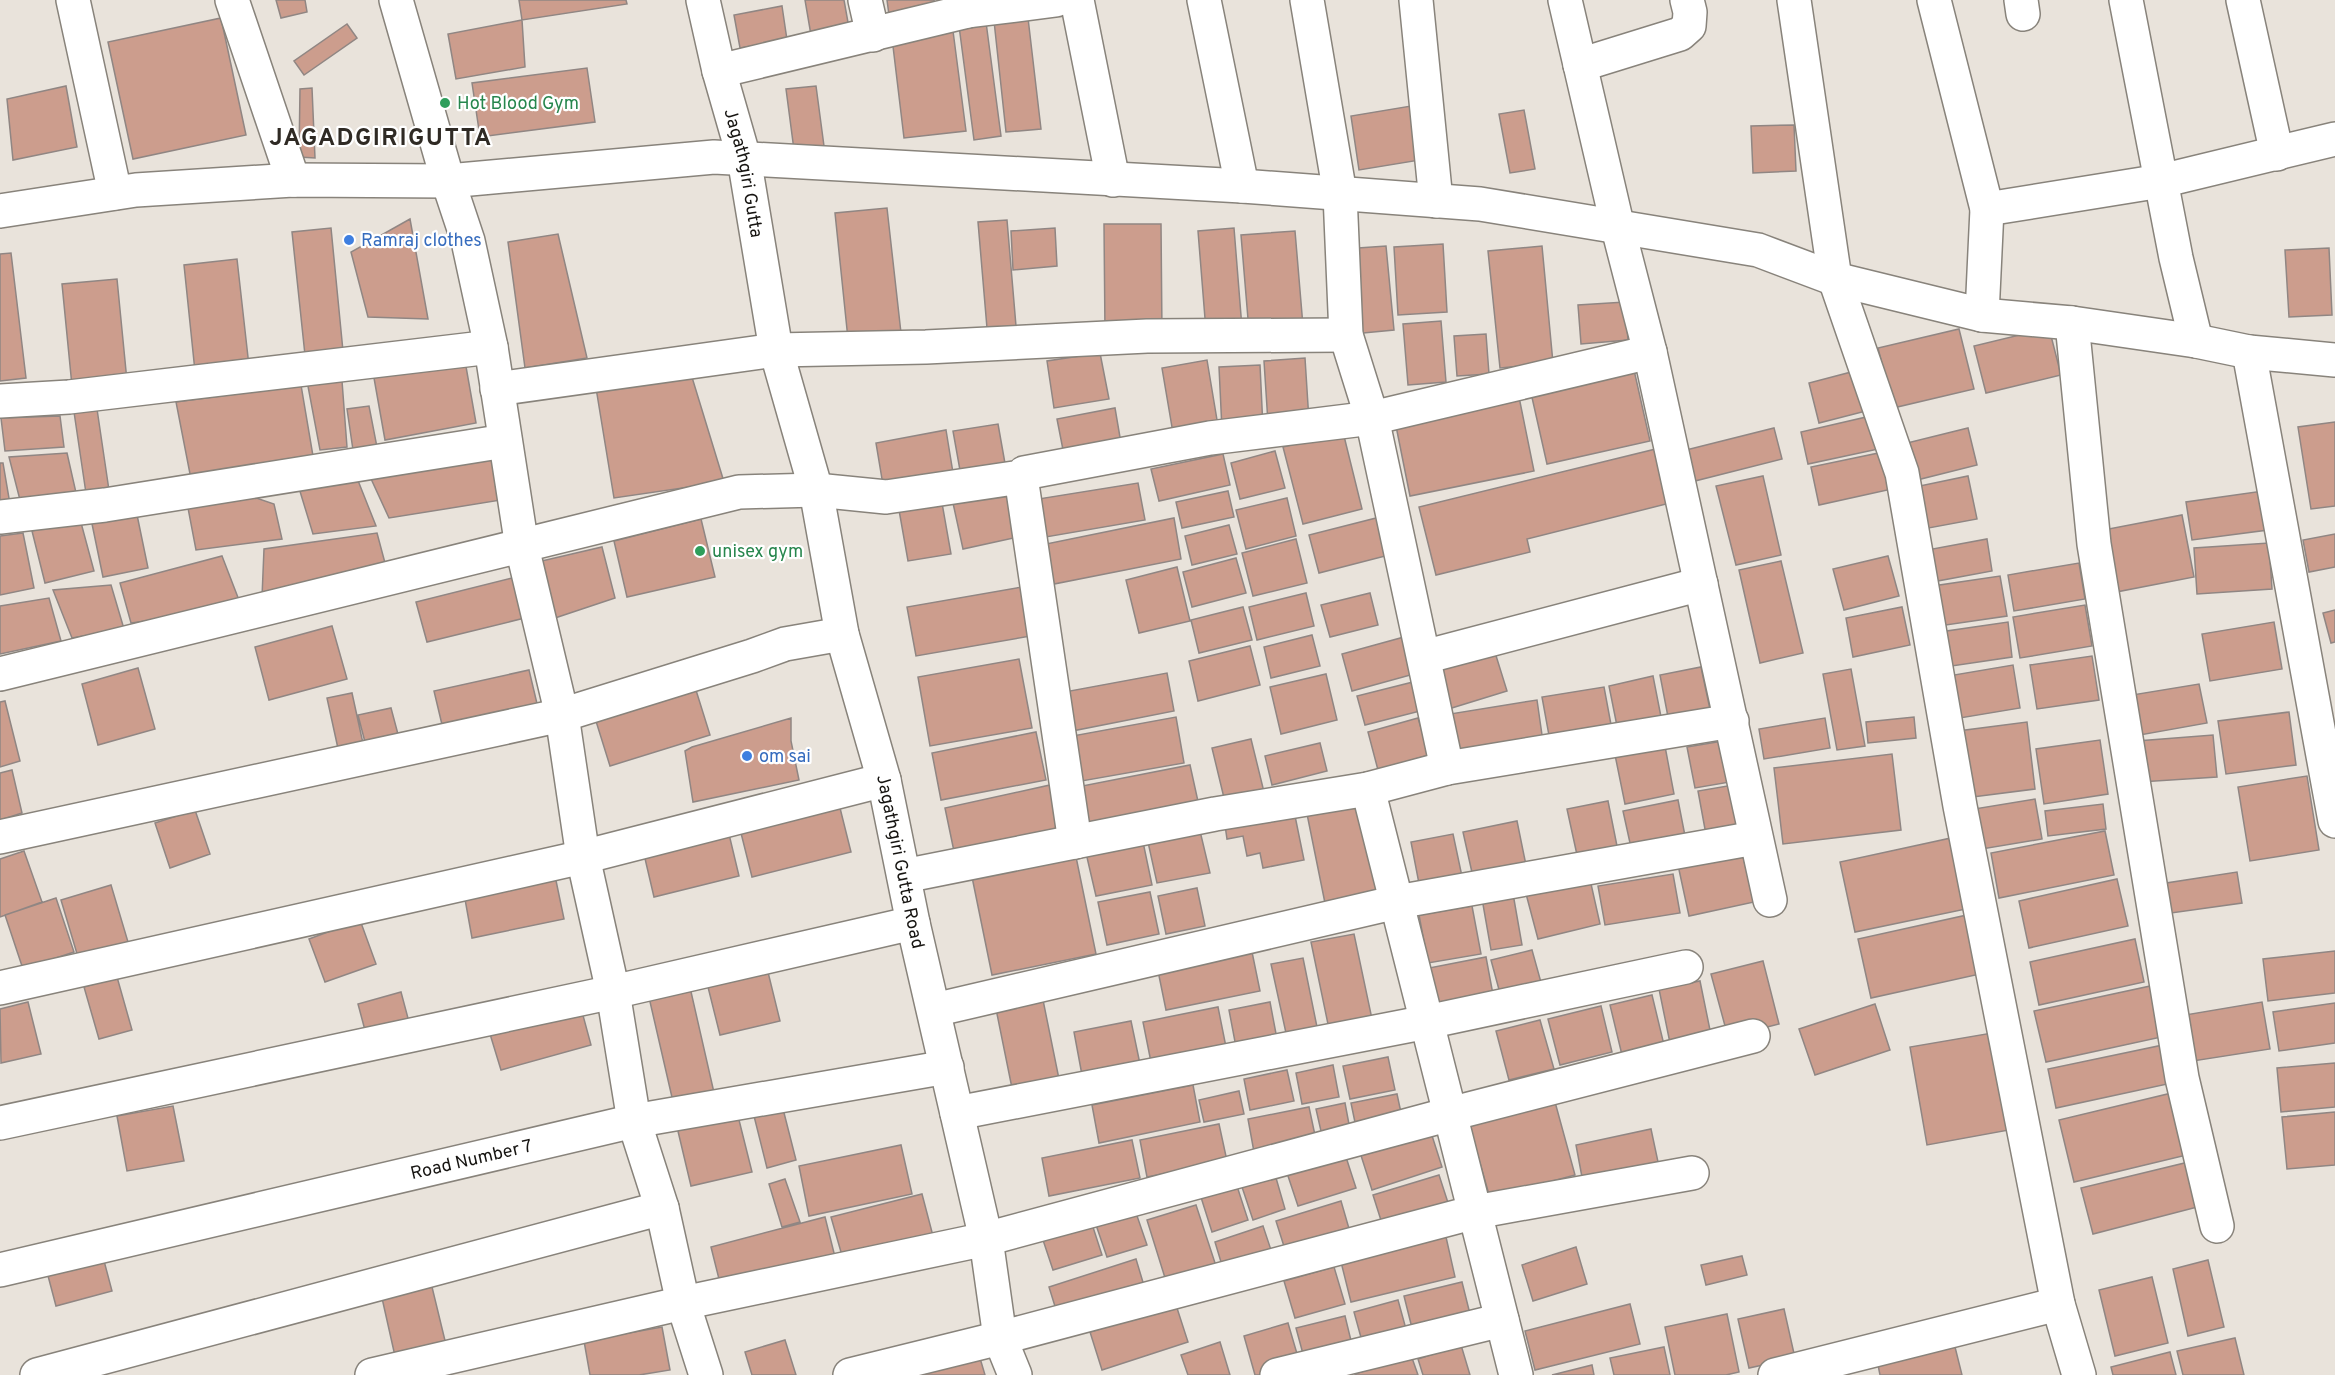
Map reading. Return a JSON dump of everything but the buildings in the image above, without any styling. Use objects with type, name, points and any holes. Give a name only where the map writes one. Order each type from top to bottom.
[{"type":"street","points":[[73,0],[115,193]]},
{"type":"street","points":[[232,0],[293,180]]},
{"type":"street","points":[[396,0],[448,181],[468,240],[491,347],[522,546],[562,715],[583,857],[613,992],[634,1122],[662,1208],[683,1303],[706,1375]]},
{"type":"street","name":"Jagathgiri Gutta","points":[[703,0],[719,71],[744,158],[776,350]]},
{"type":"street","points":[[865,0],[873,35]]},
{"type":"street","points":[[719,71],[873,35],[967,6],[1056,0]]},
{"type":"street","points":[[1077,0],[1113,180]]},
{"type":"street","points":[[1204,0],[1242,186]]},
{"type":"street","points":[[1307,0],[1340,194],[1346,334],[1372,418],[1447,768]]},
{"type":"street","points":[[1416,0],[1436,201]]},
{"type":"street","points":[[1565,0],[1618,228],[1650,352],[1770,900]]},
{"type":"street","points":[[1580,65],[1680,34],[1689,26],[1690,12],[1687,0]]},
{"type":"street","points":[[1794,0],[1835,279],[1902,473],[1960,806],[2058,1304],[2079,1375]]},
{"type":"street","points":[[1934,0],[1987,208],[1982,315]]},
{"type":"street","points":[[2126,0],[2176,258],[2196,341]]},
{"type":"street","points":[[2243,0],[2277,154]]},
{"type":"street","points":[[1987,208],[2161,180],[2335,139]]},
{"type":"street","points":[[0,211],[115,193],[293,180],[448,181],[714,157],[1242,186],[1480,204],[1758,250],[1835,279],[1982,315],[2072,323],[2196,341],[2249,352],[2335,360]]},
{"type":"street","points":[[2072,323],[2094,544],[2182,1077],[2217,1226]]},
{"type":"street","points":[[497,389],[776,350],[926,347],[1147,336],[1346,334]]},
{"type":"street","points":[[0,401],[69,397],[491,347]]},
{"type":"street","name":"Jagathgiri Gutta Road","points":[[776,350],[816,490],[842,634],[884,780],[913,923],[986,1239],[1000,1338],[1016,1375]]},
{"type":"street","points":[[0,674],[739,492],[816,490],[886,497],[1021,477],[1024,473],[1210,438],[1372,418],[1650,352]]},
{"type":"street","points":[[2249,352],[2335,821]]},
{"type":"street","points":[[0,517],[105,505],[505,441]]},
{"type":"street","points":[[1021,477],[1075,842]]},
{"type":"street","points":[[1424,657],[1701,584]]},
{"type":"street","points":[[0,837],[562,715],[784,644],[842,634]]},
{"type":"street","points":[[904,876],[1215,814],[1368,789],[1447,768],[1732,721]]},
{"type":"street","points":[[0,988],[583,857],[884,780]]},
{"type":"street","points":[[1368,789],[1516,1375]]},
{"type":"street","points":[[934,1010],[1396,902],[1755,838]]},
{"type":"street","points":[[0,1123],[613,992],[913,923]]},
{"type":"street","points":[[957,1113],[1427,1022],[1686,967]]},
{"type":"street","points":[[372,1375],[683,1303],[986,1239],[1450,1114],[1753,1036]]},
{"type":"street","name":"Road Number 7","points":[[0,1270],[634,1122],[947,1067]]},
{"type":"street","points":[[850,1375],[1000,1338],[1475,1212],[1692,1173]]},
{"type":"street","points":[[37,1375],[662,1208]]},
{"type":"street","points":[[1775,1375],[2058,1304]]},
{"type":"street","points":[[1277,1375],[1502,1320]]},
{"type":"place","name":"Hot Blood Gym","points":[[445,103]]},
{"type":"place","name":"Ramraj clothes","points":[[349,240]]},
{"type":"place","name":"unisex gym","points":[[700,551]]},
{"type":"place","name":"om sai","points":[[747,756]]},
{"type":"district","name":"JAGADGIRIGUTTA","points":[[381,137]]}]
